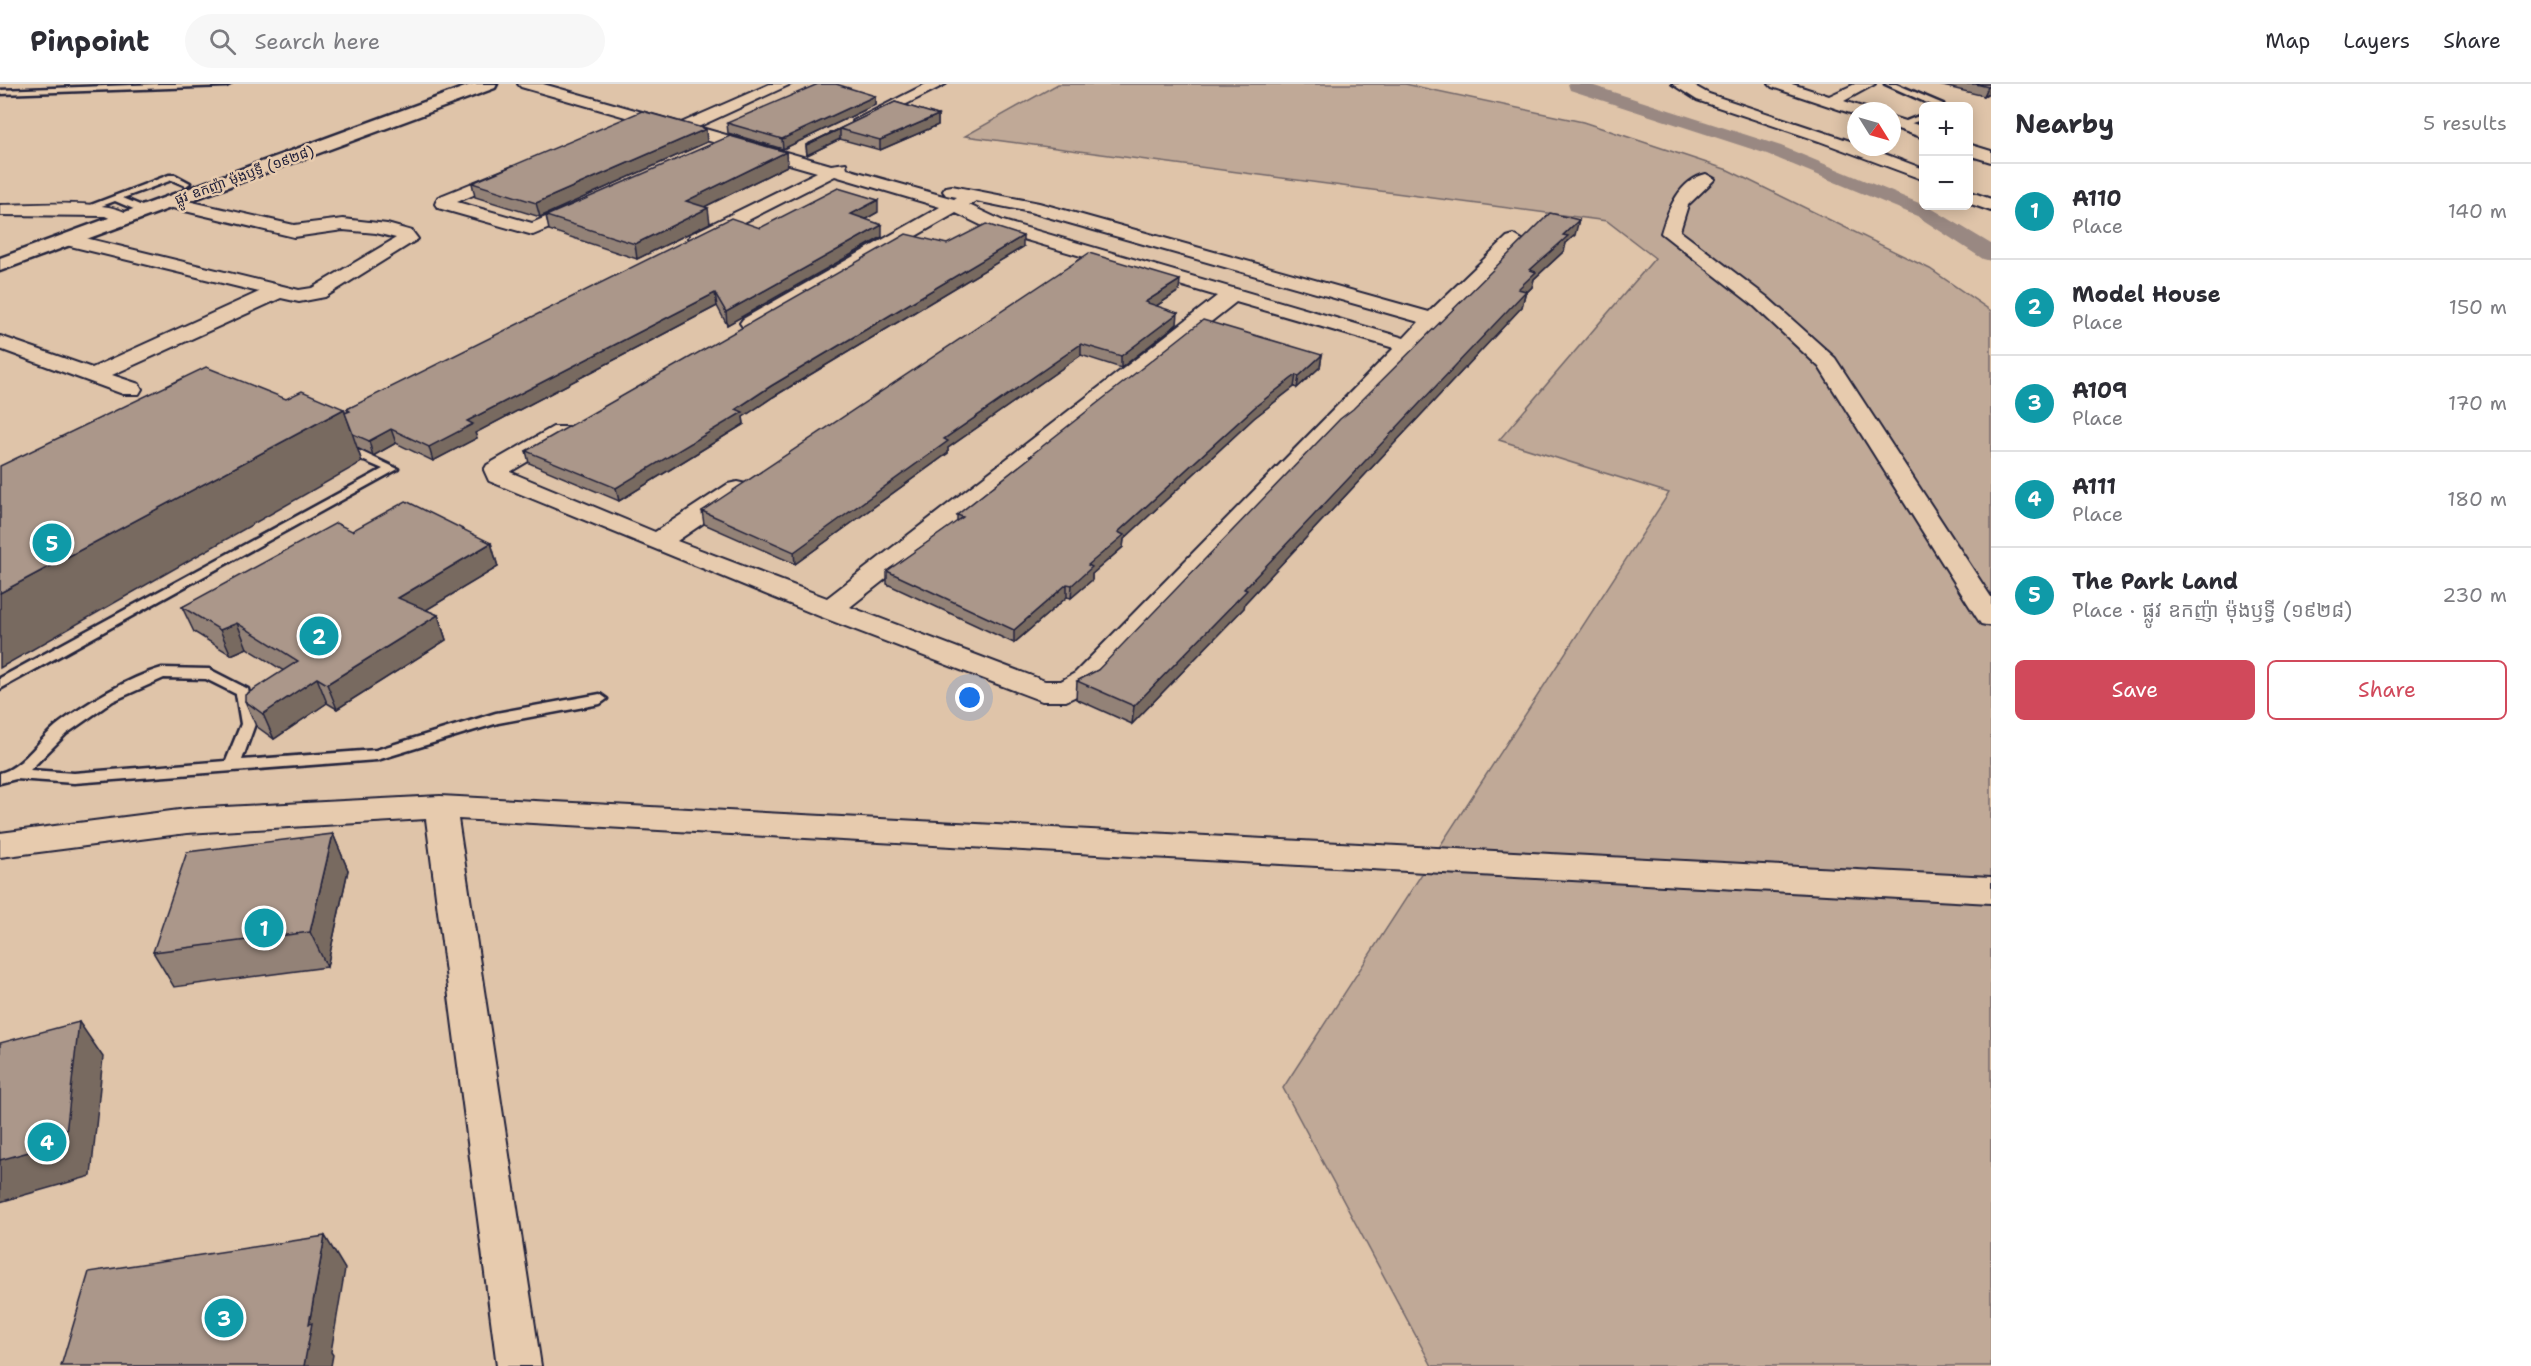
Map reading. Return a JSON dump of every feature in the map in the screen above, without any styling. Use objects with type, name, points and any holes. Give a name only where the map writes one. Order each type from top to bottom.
[{"type":"main road","name":"ផ្លូវ ឧកញ៉ា ម៉ុងឫទ្ធី (១៩២៨)","points":[[0,251],[125,209],[186,183],[458,84]]},
{"type":"main road","name":"ផ្លូវ ឧកញ៉ា ម៉ុងឫទ្ធី (១៩២៨)","points":[[0,265],[69,240],[125,209],[170,202],[489,84]]},
{"type":"street","points":[[526,84],[785,157],[840,166],[963,201],[1033,207],[1433,320]]},
{"type":"street","points":[[562,84],[698,121],[807,147],[840,166]]},
{"type":"street","points":[[681,128],[783,84]]},
{"type":"street","points":[[843,130],[938,84]]},
{"type":"street","points":[[1680,84],[1703,97],[1825,137],[1919,173]]},
{"type":"street","points":[[1831,101],[1867,84]]},
{"type":"street","points":[[1781,85],[1847,107]]},
{"type":"street","points":[[620,126],[642,117]]},
{"type":"street","points":[[1901,126],[1919,132]]},
{"type":"street","points":[[1978,152],[1991,141]]},
{"type":"street","points":[[709,151],[729,142]]},
{"type":"street","points":[[785,157],[807,147]]},
{"type":"street","points":[[532,164],[444,201],[444,204],[533,229],[605,198]]},
{"type":"street","points":[[685,245],[840,166]]},
{"type":"street","points":[[1706,179],[1679,203],[1670,233],[1760,301],[1827,363],[1991,618]]},
{"type":"street","points":[[1973,198],[1991,206]]},
{"type":"street","points":[[963,201],[996,225],[1409,346]]},
{"type":"street","points":[[729,335],[963,201]]},
{"type":"street","points":[[69,240],[299,296],[318,293],[409,239],[407,234],[373,227],[339,225],[308,232],[294,231],[170,202]]},
{"type":"street","points":[[0,210],[125,209]]},
{"type":"street","points":[[576,424],[496,470],[498,476],[829,610],[1042,691],[1066,691],[1077,686],[1433,320],[1514,242]]},
{"type":"street","points":[[1071,266],[1090,252]]},
{"type":"street","points":[[94,375],[279,291]]},
{"type":"street","points":[[829,610],[1233,294]]},
{"type":"street","points":[[0,342],[131,389]]},
{"type":"street","points":[[657,542],[755,476]]},
{"type":"street","points":[[440,807],[519,1366]]},
{"type":"street","points":[[0,845],[187,821],[440,807],[1991,890]]},
{"type":"lane","points":[[0,92],[226,84]]},
{"type":"lane","points":[[1888,84],[1935,102]]},
{"type":"lane","points":[[1901,123],[1919,117]]},
{"type":"lane","points":[[0,684],[392,469],[326,440]]},
{"type":"lane","points":[[16,774],[61,730],[108,698],[162,673],[209,674],[243,692],[248,724],[233,764]]},
{"type":"lane","points":[[0,778],[16,774],[74,778],[233,764],[377,755],[496,718],[600,699]]},
{"type":"shaded area","points":[[1058,84],[1405,84],[1583,122],[1728,170],[1930,269],[1991,311],[1991,1366],[1432,1366],[1283,1088],[1669,493],[1499,440],[1655,258],[1607,221],[965,136]]},
{"type":"building","points":[[818,84],[836,84],[875,96],[782,139],[727,123]]},
{"type":"building","points":[[1976,84],[1991,84],[1991,85],[1988,87]]},
{"type":"building","points":[[895,102],[938,115],[880,140],[840,129],[806,145]]},
{"type":"building","points":[[642,111],[706,129],[536,203],[472,183]]},
{"type":"building","points":[[730,136],[786,152],[686,201],[708,208],[635,244],[546,216]]},
{"type":"building","points":[[838,188],[878,200],[851,214],[882,225],[726,312],[715,293],[467,421],[473,424],[429,447],[391,429],[369,441],[353,434],[345,413],[350,411],[347,409],[731,218],[760,228]]},
{"type":"building","points":[[1550,213],[1579,220],[1563,235],[1568,236],[1530,270],[1536,272],[1518,289],[1526,291],[1244,589],[1247,590],[1134,706],[1077,681],[1098,670],[1340,419],[1353,409]]},
{"type":"building","points":[[986,224],[1023,236],[771,386],[736,409],[743,412],[616,488],[526,451],[906,234],[947,244]]},
{"type":"building","points":[[1089,253],[1180,280],[1145,302],[1178,313],[1121,356],[1081,344],[944,439],[948,441],[794,552],[702,511]]},
{"type":"building","points":[[1203,320],[1322,355],[1299,376],[1296,375],[1256,406],[1118,532],[1124,535],[1088,565],[1092,567],[1072,585],[1067,584],[1014,630],[887,571],[963,517],[957,515]]},
{"type":"building","points":[[206,367],[286,399],[302,391],[344,409],[0,593],[0,466]]},
{"type":"building","points":[[406,501],[491,543],[398,598],[438,615],[327,684],[317,678],[263,714],[245,701],[245,695],[298,661],[237,623],[220,630],[182,607],[336,523],[352,531]]},
{"type":"building","points":[[333,834],[310,932],[153,952],[187,852]]},
{"type":"building","points":[[79,1022],[65,1142],[0,1160],[0,1043]]},
{"type":"building","points":[[325,1236],[304,1366],[61,1366],[89,1272]]},
{"type":"waterway","points":[[1577,84],[1576,86],[1774,150],[1924,212],[1991,254]]},
{"type":"place","name":"The Park Land","points":[[52,543]]},
{"type":"place","name":"Model House","points":[[319,636]]},
{"type":"place","name":"A110","points":[[264,928]]},
{"type":"place","name":"A111","points":[[47,1142]]},
{"type":"place","name":"A109","points":[[224,1318]]}]
